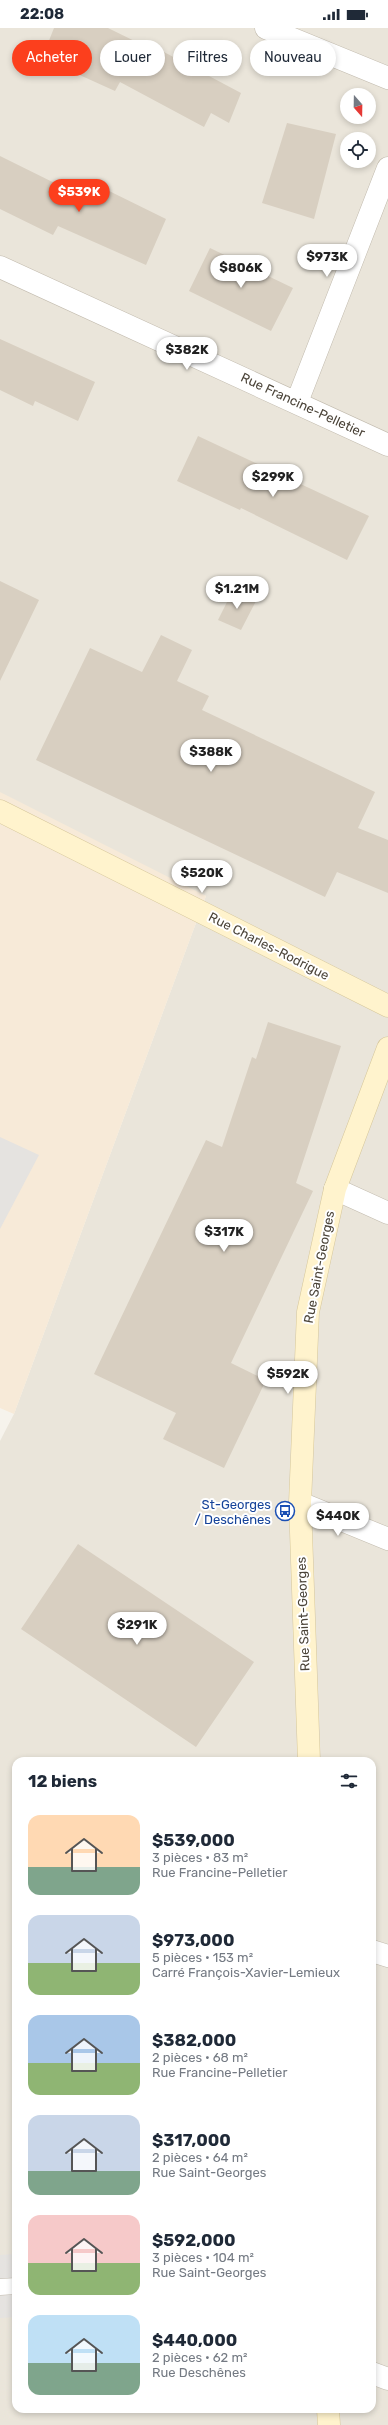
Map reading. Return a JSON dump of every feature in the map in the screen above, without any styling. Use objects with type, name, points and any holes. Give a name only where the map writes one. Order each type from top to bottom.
[{"type":"street","points":[[266,28],[388,78]]},
{"type":"street","points":[[297,402],[388,168]]},
{"type":"street","name":"Rue Francine-Pelletier","points":[[0,267],[388,445]]},
{"type":"street","name":"Rue Charles-Rodrigue","points":[[0,812],[388,1006]]},
{"type":"street","name":"Rue Saint-Georges","points":[[309,1757],[300,1503],[308,1312],[335,1188],[388,1048]]},
{"type":"street","points":[[335,1188],[388,1214]]},
{"type":"street","points":[[300,1503],[388,1539]]},
{"type":"street","points":[[376,1952],[388,1956]]},
{"type":"street","points":[[376,2375],[388,2380]]},
{"type":"street","points":[[328,2413],[329,2425]]},
{"type":"lane","points":[[0,2287],[12,2286]]},
{"type":"shaded area","points":[[0,28],[388,28],[388,2425],[0,2425],[0,1441],[14,1414],[206,896],[0,798]]},
{"type":"shaded area","points":[[0,792],[206,896],[14,1414],[0,1408]]},
{"type":"shaded area","points":[[0,1137],[39,1155],[0,1229]]},
{"type":"shaded area","points":[[12,2254],[12,2317],[0,2318],[0,2255]]},
{"type":"building","points":[[54,28],[108,28],[132,40],[100,40],[100,76],[165,76],[165,53],[173,57],[173,76],[209,76],[241,93],[229,123],[211,113],[204,127],[120,82],[115,91],[82,76],[92,76],[92,40],[49,40]]},
{"type":"building","points":[[287,123],[336,134],[314,219],[262,203]]},
{"type":"building","points":[[0,156],[97,204],[103,188],[166,219],[146,265],[58,226],[53,235],[0,209]]},
{"type":"building","points":[[210,248],[293,288],[271,331],[189,291]]},
{"type":"building","points":[[0,339],[95,382],[78,421],[35,401],[33,406],[0,390]]},
{"type":"building","points":[[198,436],[369,516],[347,560],[241,508],[240,510],[177,481]]},
{"type":"building","points":[[0,581],[39,600],[0,681]]},
{"type":"building","points":[[233,590],[256,601],[241,630],[218,620]]},
{"type":"building","points":[[161,635],[192,650],[177,681],[209,696],[202,710],[375,792],[358,828],[388,840],[388,893],[337,872],[325,897],[36,760],[90,648],[142,672]]},
{"type":"building","points":[[268,1022],[341,1046],[296,1183],[313,1191],[231,1363],[266,1380],[224,1468],[163,1439],[176,1413],[94,1374],[206,1140],[222,1147],[252,1057],[256,1059]]},
{"type":"building","points":[[78,1544],[254,1662],[196,1747],[21,1629]]},
{"type":"place","name":"St-Georges / Deschênes","points":[[285,1511]]}]
